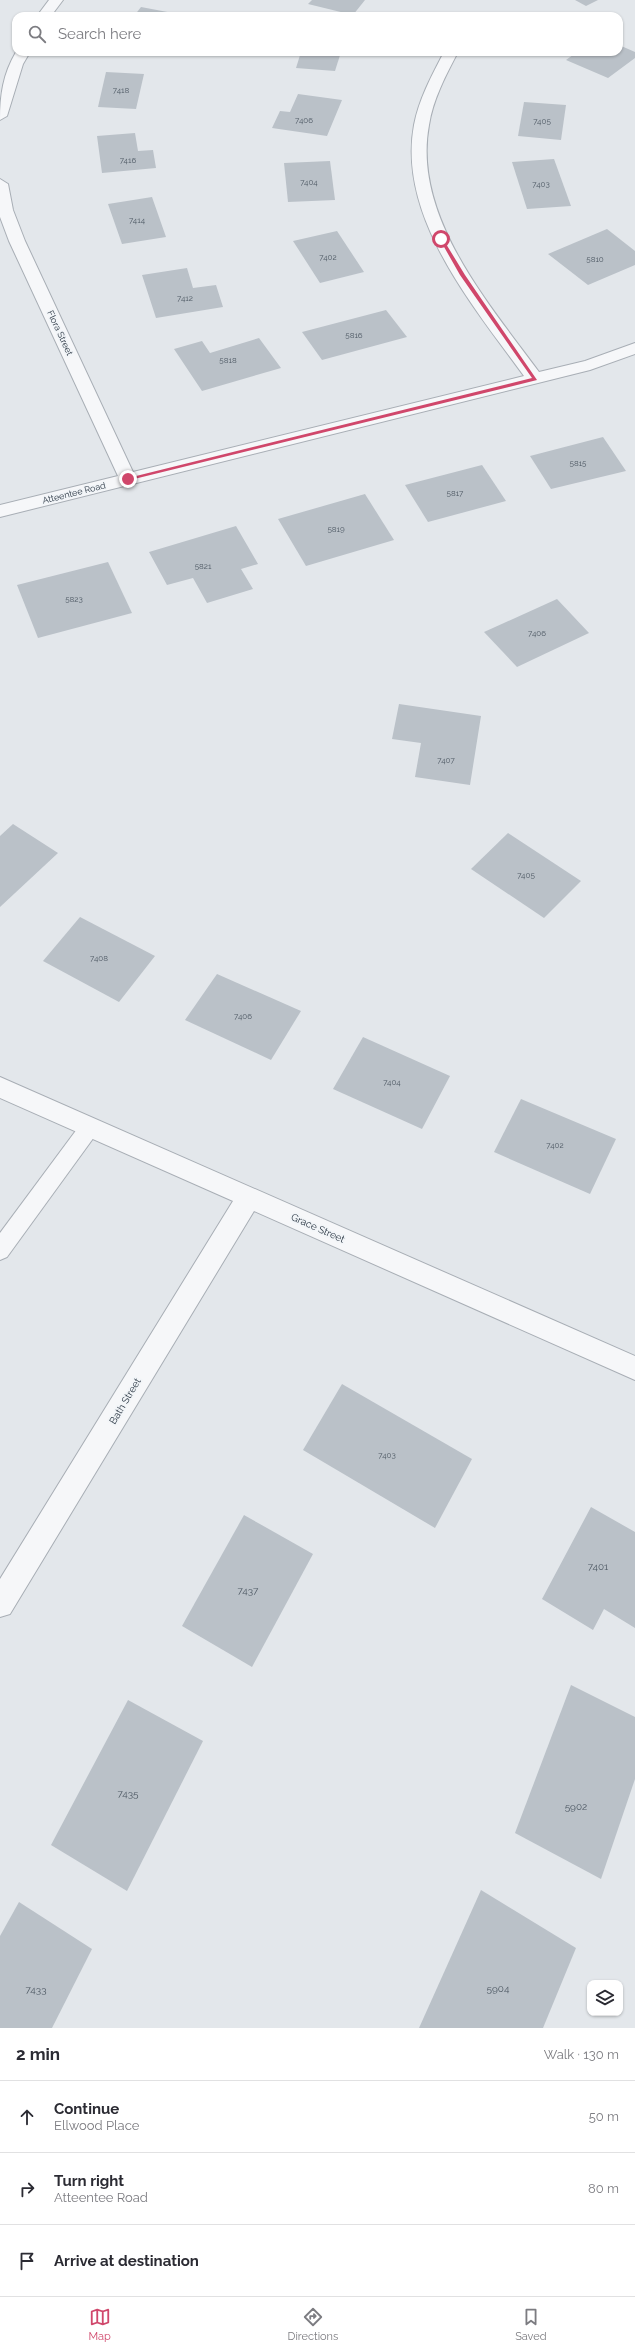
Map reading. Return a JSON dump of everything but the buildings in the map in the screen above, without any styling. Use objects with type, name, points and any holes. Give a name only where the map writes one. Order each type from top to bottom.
[{"type":"street","points":[[47,12],[56,0]]},
{"type":"street","points":[[0,116],[13,71],[21,56]]},
{"type":"street","points":[[449,56],[428,101],[420,136],[420,174],[427,206],[441,239],[462,275],[535,379]]},
{"type":"street","name":"Flora Street","points":[[0,184],[5,210],[17,241],[128,479]]},
{"type":"street","name":"Atteentee Road","points":[[0,511],[590,365],[635,348]]},
{"type":"street","name":"Grace Street","points":[[0,1088],[635,1368]]},
{"type":"street","name":"Bath Street","points":[[0,1604],[249,1197]]},
{"type":"lane","points":[[0,1250],[90,1127]]},
{"type":"route","points":[[128,479],[535,379],[462,275],[441,239]]}]
